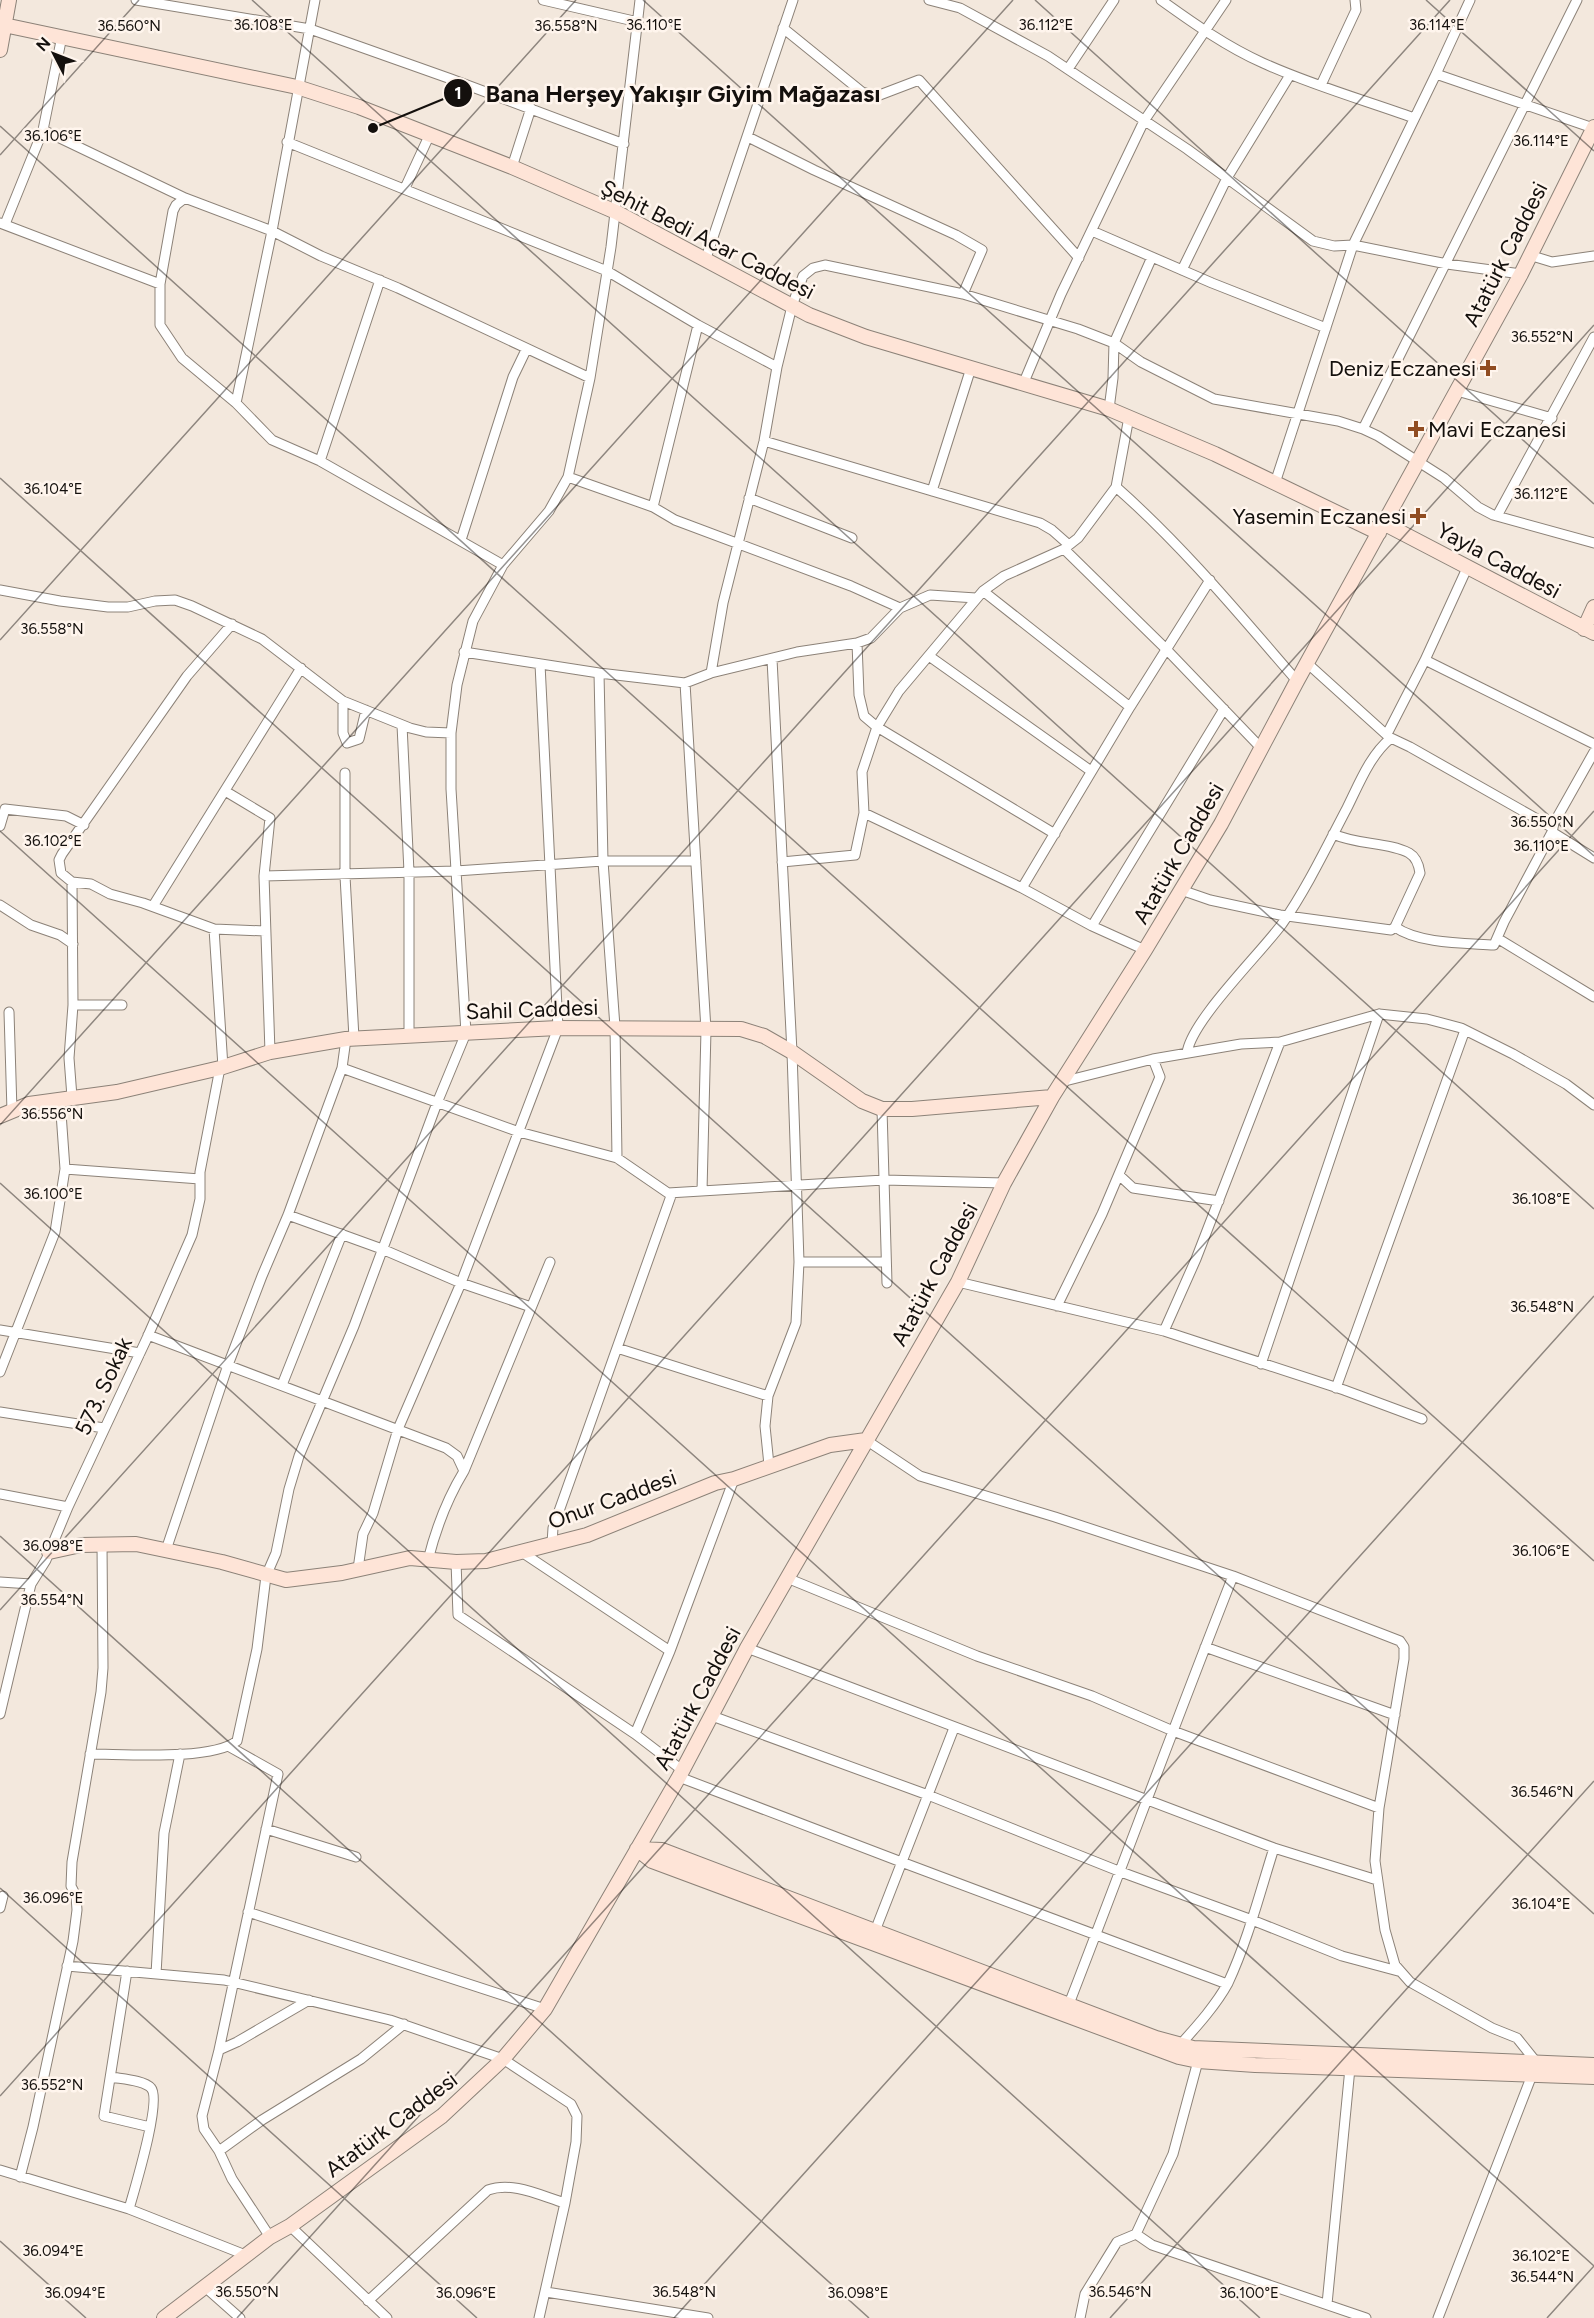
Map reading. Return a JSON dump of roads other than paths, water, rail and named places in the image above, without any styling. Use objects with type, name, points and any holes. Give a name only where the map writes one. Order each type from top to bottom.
[{"type":"street","points":[[0,50],[9,0]]},
{"type":"street","points":[[136,0],[310,29],[531,108],[624,144]]},
{"type":"street","points":[[236,403],[272,231],[315,0]]},
{"type":"street","points":[[543,0],[638,22]]},
{"type":"street","points":[[90,1754],[180,1754],[230,1747],[237,1741],[257,1649],[266,1576],[276,1553],[298,1456],[324,1401],[354,1326],[437,1102],[466,1033],[451,789],[451,733],[457,685],[473,621],[503,565],[549,511],[568,477],[590,378],[616,212],[640,0]]},
{"type":"street","points":[[705,261],[793,0]]},
{"type":"street","points":[[929,0],[961,4],[1068,69],[1227,178],[1272,214],[1313,241],[1334,246],[1353,245],[1447,264],[1521,274]]},
{"type":"street","points":[[1068,69],[1114,0]]},
{"type":"street","points":[[1161,0],[1205,30],[1260,62],[1290,75],[1414,117]]},
{"type":"street","points":[[1024,382],[1050,321],[1144,121],[1226,0]]},
{"type":"street","points":[[1321,85],[1356,10],[1355,0]]},
{"type":"street","points":[[1275,483],[1353,245],[1470,0]]},
{"type":"street","points":[[1363,429],[1577,0]]},
{"type":"street","name":"Şehit Bedi Acar Caddesi","points":[[4,25],[297,87],[430,134],[616,212],[705,261],[836,327],[1109,409],[1382,528]]},
{"type":"street","points":[[783,28],[862,92],[877,96],[919,80],[1079,258]]},
{"type":"street","points":[[62,36],[43,130],[2,223],[160,284]]},
{"type":"street","points":[[1436,74],[1525,106],[1594,127]]},
{"type":"street","points":[[1182,270],[1227,178],[1290,75]]},
{"type":"street","points":[[512,167],[531,108]]},
{"type":"street","name":"Atatürk Caddesi","points":[[165,2318],[270,2237],[290,2226],[442,2116],[503,2059],[544,2009],[681,1773],[747,1648],[958,1282],[1004,1184],[1052,1097],[1221,824],[1521,274],[1594,127]]},
{"type":"street","points":[[43,130],[185,198],[272,231],[321,256],[380,280],[590,378]]},
{"type":"street","points":[[405,188],[430,134]]},
{"type":"street","points":[[748,137],[956,235],[982,250],[963,294]]},
{"type":"street","points":[[287,142],[607,271],[698,325],[777,367]]},
{"type":"street","points":[[185,198],[176,205],[173,211],[160,284],[160,325],[182,358],[236,403],[272,440],[320,461],[503,565]]},
{"type":"street","points":[[1092,231],[1326,328]]},
{"type":"street","points":[[1529,255],[1552,262],[1594,256]]},
{"type":"street","points":[[1109,409],[1114,343],[1152,257]]},
{"type":"street","points":[[711,673],[723,603],[764,441],[777,367],[792,306],[803,276],[813,268],[825,265],[963,294],[1114,343],[1141,362],[1214,399],[1338,421],[1363,429],[1444,478],[1478,507],[1497,516],[1594,543]]},
{"type":"street","points":[[320,461],[380,280]]},
{"type":"street","points":[[653,507],[698,325]]},
{"type":"street","points":[[1497,516],[1594,337]]},
{"type":"street","points":[[461,540],[513,377],[526,350]]},
{"type":"street","points":[[932,491],[971,368]]},
{"type":"street","points":[[1457,391],[1552,418]]},
{"type":"street","points":[[782,861],[855,855],[864,813],[862,772],[877,727],[898,691],[980,594],[1004,576],[1066,547],[1077,538],[1116,487],[1129,417]]},
{"type":"street","points":[[764,441],[1040,523],[1053,530],[1066,547],[1262,749]]},
{"type":"street","points":[[568,477],[653,507],[675,520],[900,608]]},
{"type":"street","points":[[1116,487],[1148,514],[1210,580],[1297,681]]},
{"type":"street","points":[[749,498],[852,538]]},
{"type":"street","name":"Yayla Caddesi","points":[[1382,528],[1468,566],[1474,572],[1589,631]]},
{"type":"street","points":[[1187,1053],[1196,1030],[1213,1006],[1287,916],[1334,834],[1371,761],[1389,736],[1468,566]]},
{"type":"street","points":[[1022,888],[1130,707],[1210,580]]},
{"type":"street","points":[[0,590],[108,607],[128,607],[155,601],[175,600],[262,639],[343,701],[402,725],[426,732],[451,733]]},
{"type":"street","points":[[464,652],[599,673],[685,683],[711,673],[797,652],[857,643],[871,638],[900,608],[930,595],[980,594],[1130,707]]},
{"type":"street","points":[[1589,631],[1594,607]]},
{"type":"street","points":[[232,624],[187,676],[59,860],[60,873],[72,882],[91,884],[110,894],[153,906],[214,928],[265,931]]},
{"type":"street","points":[[857,643],[859,695],[864,716],[877,727],[1055,834]]},
{"type":"street","points":[[929,656],[1091,771]]},
{"type":"street","points":[[770,1466],[765,1426],[768,1396],[796,1323],[799,1262],[792,1052],[772,659]]},
{"type":"street","points":[[1425,660],[1594,744]]},
{"type":"street","points":[[1307,663],[1389,736],[1552,830],[1594,858]]},
{"type":"street","points":[[358,1569],[363,1534],[373,1513],[398,1429],[461,1283],[558,1028],[540,664]]},
{"type":"street","points":[[153,906],[301,668]]},
{"type":"street","points":[[599,673],[603,861],[615,1027],[617,1158]]},
{"type":"street","points":[[685,683],[706,1030],[702,1191]]},
{"type":"street","points":[[343,701],[343,733],[347,742],[359,739],[366,710]]},
{"type":"street","points":[[1092,927],[1224,709]]},
{"type":"street","points":[[402,725],[409,872],[409,1035]]},
{"type":"street","points":[[1395,927],[1413,936],[1445,942],[1494,945],[1594,752]]},
{"type":"street","points":[[166,1550],[228,1365],[262,1275],[288,1215],[342,1068],[350,1038],[345,876],[345,773]]},
{"type":"street","points":[[225,791],[270,818],[264,876],[270,1052]]},
{"type":"street","points":[[0,826],[5,809],[66,816],[84,825]]},
{"type":"street","points":[[864,813],[1022,888],[1092,927],[1145,950]]},
{"type":"street","points":[[1181,890],[1210,900],[1287,916],[1387,931],[1395,927],[1420,873],[1417,862],[1408,853],[1348,840],[1334,834]]},
{"type":"street","points":[[264,876],[345,876],[603,861],[696,861]]},
{"type":"street","points":[[0,1372],[55,1232],[66,1169],[66,1098],[73,1005],[72,882]]},
{"type":"street","points":[[0,905],[31,925],[60,935],[73,944]]},
{"type":"street","name":"573. Sokak","points":[[0,1714],[5,1672],[30,1584],[49,1552],[192,1235],[221,1067],[214,928]]},
{"type":"street","points":[[1497,938],[1594,997]]},
{"type":"street","points":[[73,1005],[122,1005]]},
{"type":"street","points":[[6,1113],[9,1012]]},
{"type":"street","points":[[1061,1082],[1153,1059],[1241,1044],[1280,1042],[1379,1014],[1426,1018],[1465,1030],[1513,1053],[1566,1084],[1594,1106]]},
{"type":"street","points":[[1261,1365],[1379,1014]]},
{"type":"street","name":"Sahil Caddesi","points":[[6,1113],[29,1104],[117,1092],[221,1067],[270,1052],[350,1038],[615,1027],[741,1029],[764,1036],[792,1052],[862,1101],[882,1109],[912,1109],[1052,1097]]},
{"type":"street","points":[[1335,1388],[1465,1030]]},
{"type":"street","points":[[1164,1331],[1196,1259],[1280,1042]]},
{"type":"street","points":[[1058,1306],[1119,1175],[1160,1077],[1153,1059]]},
{"type":"street","points":[[342,1068],[519,1132],[617,1158],[668,1193],[884,1180],[1004,1184]]},
{"type":"street","points":[[882,1109],[887,1283]]},
{"type":"street","points":[[66,1169],[200,1179]]},
{"type":"street","points":[[1119,1175],[1133,1188],[1219,1201]]},
{"type":"street","points":[[552,1543],[553,1528],[672,1193]]},
{"type":"street","points":[[288,1215],[382,1249],[461,1283],[531,1306]]},
{"type":"street","points":[[282,1385],[342,1234]]},
{"type":"street","points":[[428,1560],[436,1530],[453,1489],[464,1471],[549,1262]]},
{"type":"street","points":[[799,1262],[886,1262]]},
{"type":"street","points":[[958,1282],[1164,1331],[1422,1419]]},
{"type":"street","points":[[0,1330],[140,1353]]},
{"type":"street","points":[[148,1335],[446,1448],[457,1456],[464,1471]]},
{"type":"street","points":[[617,1348],[768,1396]]},
{"type":"street","points":[[0,1412],[104,1428]]},
{"type":"street","points":[[866,1440],[920,1476],[1055,1516],[1233,1576],[1400,1641],[1404,1647],[1380,1808],[1375,1861],[1384,1930],[1398,1971],[1410,1982],[1492,2028],[1517,2038],[1534,2069],[1438,2318]]},
{"type":"street","name":"Onur Caddesi","points":[[49,1552],[81,1545],[136,1544],[222,1562],[286,1581],[410,1558],[456,1562],[486,1561],[587,1535],[715,1483],[734,1479],[830,1445],[866,1440]]},
{"type":"street","points":[[635,1734],[670,1651],[734,1479]]},
{"type":"street","points":[[0,1494],[68,1507]]},
{"type":"street","points":[[20,2177],[33,2127],[77,1910],[76,1896],[71,1886],[72,1862],[103,1668],[102,1544]]},
{"type":"street","points":[[523,1552],[670,1651]]},
{"type":"street","points":[[456,1562],[458,1615],[635,1734],[681,1773],[903,1863],[1227,1984]]},
{"type":"street","points":[[1069,2004],[1233,1576]]},
{"type":"street","points":[[787,1578],[976,1656],[1092,1696],[1173,1731],[1380,1808]]},
{"type":"street","points":[[0,1582],[30,1584]]},
{"type":"street","points":[[1205,1647],[1395,1715]]},
{"type":"street","points":[[747,1648],[1274,1848],[1377,1880]]},
{"type":"street","points":[[712,1716],[928,1795],[1121,1872],[1342,1956],[1398,1971]]},
{"type":"street","points":[[875,1931],[954,1728]]},
{"type":"street","points":[[230,1747],[278,1774],[219,2050],[202,2116],[204,2129],[219,2151],[232,2179],[270,2237]]},
{"type":"street","points":[[156,1974],[164,1833],[180,1754]]},
{"type":"street","points":[[266,1829],[356,1857]]},
{"type":"street","points":[[1180,2045],[1198,2025],[1227,1984],[1252,1920],[1274,1848]]},
{"type":"street","points":[[636,1849],[662,1850],[1156,2038],[1180,2045],[1193,2048],[1534,2069],[1594,2077]]},
{"type":"street","points":[[636,1849],[652,1861],[1160,2051],[1198,2061],[1350,2068],[1534,2069],[1594,2065]]},
{"type":"street","points":[[0,1908],[3,1896]]},
{"type":"street","points":[[248,1912],[544,2009]]},
{"type":"street","points":[[67,1966],[232,1982],[404,2024],[503,2059],[571,2104],[577,2116],[576,2142],[539,2318]]},
{"type":"street","points":[[127,1971],[104,2116],[150,2127]]},
{"type":"street","points":[[219,2050],[309,2000]]},
{"type":"street","points":[[219,2151],[262,2120],[361,2059],[404,2024]]},
{"type":"street","points":[[1080,2318],[1085,2294],[1117,2242],[1136,2234],[1173,2154],[1198,2061]]},
{"type":"street","points":[[1327,2304],[1350,2068]]},
{"type":"street","points":[[111,2077],[143,2084],[151,2088],[154,2095],[150,2127],[129,2209]]},
{"type":"street","points":[[0,2170],[129,2209],[248,2256]]},
{"type":"street","points":[[368,2301],[488,2190],[499,2186],[514,2187],[565,2203]]},
{"type":"street","points":[[290,2226],[387,2318]]},
{"type":"street","points":[[1136,2234],[1152,2245],[1366,2318]]},
{"type":"street","points":[[206,2288],[240,2318]]},
{"type":"street","points":[[546,2292],[708,2318]]},
{"type":"place","name":"Bana Herşey Yakışır Giyim Mağazası","points":[[373,128]]},
{"type":"place","name":"Deniz Eczanesi","points":[[1488,368]]},
{"type":"place","name":"Mavi Eczanesi","points":[[1416,429]]},
{"type":"place","name":"Yasemin Eczanesi","points":[[1418,516]]}]
